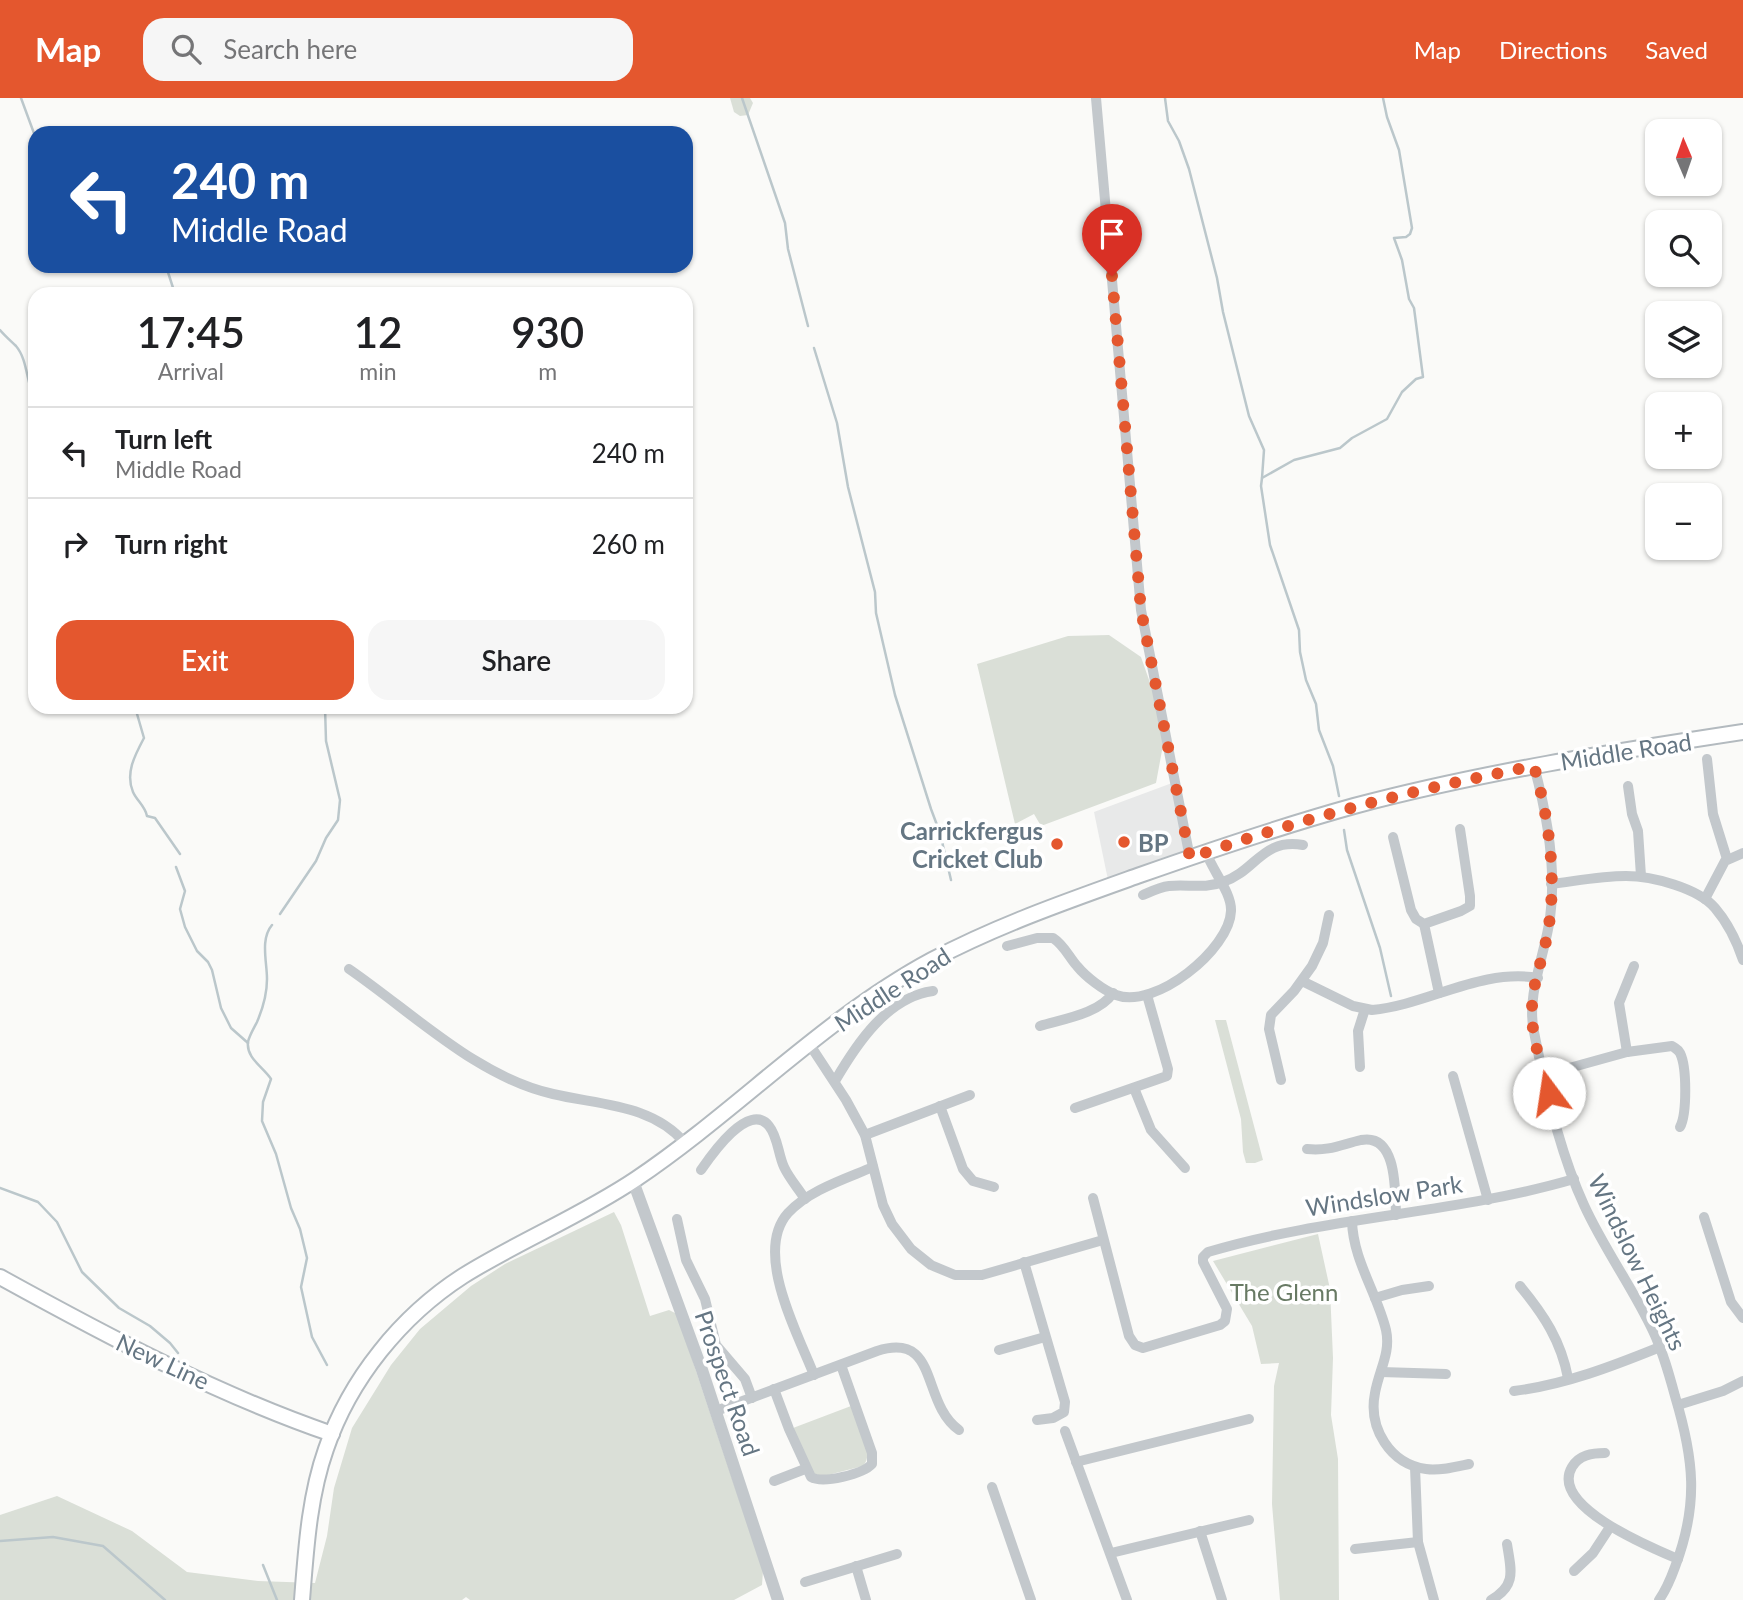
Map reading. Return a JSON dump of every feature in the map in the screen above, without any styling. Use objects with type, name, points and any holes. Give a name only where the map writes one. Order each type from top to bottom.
[{"type":"main road","name":"Middle Road","points":[[302,1597],[312,1503],[332,1434],[345,1404],[363,1374],[400,1328],[424,1305],[465,1275],[633,1181],[877,994],[941,956],[1063,903],[1206,852],[1357,806],[1534,766],[1743,732]]},
{"type":"main road","name":"New Line","points":[[0,1277],[91,1327],[165,1363],[332,1434]]},
{"type":"street","points":[[1096,98],[1141,610],[1190,858]]},
{"type":"street","points":[[1707,759],[1713,814],[1727,859]]},
{"type":"street","name":"Windslow Heights","points":[[1534,766],[1548,831],[1551,884],[1550,914],[1532,1005],[1532,1018],[1544,1075],[1574,1179],[1591,1220],[1647,1319],[1660,1348],[1690,1452],[1692,1475],[1689,1523],[1664,1598]]},
{"type":"street","points":[[1628,786],[1638,831],[1641,876]]},
{"type":"street","points":[[1424,924],[1470,906],[1471,895],[1460,828]]},
{"type":"street","points":[[1393,837],[1411,910],[1416,919],[1424,924],[1439,993]]},
{"type":"street","points":[[1143,895],[1165,886],[1221,883],[1238,874],[1272,847],[1289,843],[1303,845]]},
{"type":"street","points":[[1007,946],[1044,937],[1056,939],[1079,968],[1112,993],[1125,997],[1147,995],[1183,978],[1222,936],[1229,923],[1231,908],[1206,852]]},
{"type":"street","points":[[1705,899],[1727,859],[1743,853]]},
{"type":"street","points":[[1551,884],[1619,876],[1641,876],[1658,880],[1705,899],[1723,919],[1743,960]]},
{"type":"street","points":[[1281,1080],[1269,1033],[1270,1020],[1275,1009],[1302,981],[1321,948],[1329,915]]},
{"type":"street","points":[[1627,1052],[1619,1003],[1634,966]]},
{"type":"street","points":[[349,969],[458,1048],[504,1077],[554,1094],[632,1111],[667,1125],[685,1143]]},
{"type":"street","points":[[1302,981],[1353,1006],[1379,1009],[1507,977],[1538,978]]},
{"type":"street","points":[[835,1081],[855,1046],[869,1029],[914,995],[933,990]]},
{"type":"street","points":[[1040,1026],[1097,1008],[1106,1003],[1112,993]]},
{"type":"street","points":[[1075,1108],[1163,1079],[1168,1073],[1147,995]]},
{"type":"street","points":[[1360,1067],[1358,1031],[1365,1009]]},
{"type":"street","points":[[810,1045],[835,1081],[864,1135],[883,1205],[894,1228],[916,1253],[931,1265],[948,1273],[969,1276],[989,1274],[1103,1240],[1093,1198]]},
{"type":"street","points":[[1544,1075],[1627,1052],[1672,1046],[1680,1052],[1685,1097],[1684,1118],[1680,1127]]},
{"type":"street","points":[[1453,1076],[1488,1200]]},
{"type":"street","points":[[1134,1088],[1152,1130],[1185,1168]]},
{"type":"street","points":[[864,1135],[970,1095]]},
{"type":"street","points":[[940,1106],[963,1169],[973,1181],[994,1187]]},
{"type":"street","points":[[701,1170],[743,1122],[753,1118],[762,1120],[771,1129],[784,1167],[805,1199]]},
{"type":"street","points":[[1307,1149],[1337,1148],[1365,1140],[1379,1144],[1387,1153],[1393,1172],[1396,1215]]},
{"type":"street","points":[[814,1375],[783,1293],[775,1255],[775,1239],[788,1213],[805,1199],[873,1167]]},
{"type":"street","name":"Windslow Park","points":[[1103,1240],[1129,1336],[1138,1347],[1208,1329],[1226,1320],[1228,1310],[1204,1265],[1203,1258],[1210,1251],[1309,1227],[1488,1200],[1574,1179]]},
{"type":"street","name":"Prospect Road","points":[[633,1181],[716,1411],[778,1600]]},
{"type":"street","points":[[1704,1217],[1731,1302],[1743,1318]]},
{"type":"street","points":[[677,1219],[687,1260],[706,1303],[715,1341],[724,1357],[744,1377],[752,1398]]},
{"type":"street","points":[[1352,1222],[1355,1247],[1375,1298],[1387,1340],[1387,1356],[1374,1404],[1379,1434],[1393,1453],[1415,1467],[1432,1470],[1469,1464]]},
{"type":"street","points":[[1024,1262],[1066,1405],[1064,1412],[1057,1416],[1037,1420]]},
{"type":"street","points":[[1375,1298],[1429,1286]]},
{"type":"street","points":[[1520,1286],[1553,1331],[1569,1378]]},
{"type":"street","points":[[999,1350],[1045,1337]]},
{"type":"street","points":[[716,1411],[888,1348],[909,1348],[921,1360],[942,1412],[959,1430]]},
{"type":"street","points":[[1514,1391],[1549,1386],[1660,1348]]},
{"type":"street","points":[[775,1390],[811,1477],[821,1481],[861,1471],[872,1464],[873,1457],[841,1365]]},
{"type":"street","points":[[1381,1372],[1446,1374]]},
{"type":"street","points":[[1678,1405],[1723,1391],[1743,1381]]},
{"type":"street","points":[[1076,1462],[1248,1419]]},
{"type":"street","points":[[1065,1432],[1127,1600]]},
{"type":"street","points":[[1605,1453],[1588,1455],[1577,1461],[1569,1473],[1568,1484],[1578,1500],[1610,1527],[1678,1559]]},
{"type":"street","points":[[1415,1467],[1418,1542],[1434,1600]]},
{"type":"street","points":[[774,1481],[806,1469]]},
{"type":"street","points":[[992,1487],[1031,1600]]},
{"type":"street","points":[[1111,1553],[1249,1520]]},
{"type":"street","points":[[1574,1571],[1593,1553],[1610,1527]]},
{"type":"street","points":[[1200,1531],[1222,1600]]},
{"type":"street","points":[[1355,1549],[1418,1542]]},
{"type":"street","points":[[1491,1600],[1504,1592],[1510,1583],[1507,1544]]},
{"type":"street","points":[[806,1581],[897,1554]]},
{"type":"street","points":[[856,1566],[866,1600]]},
{"type":"shaded area","points":[[1172,783],[1186,850],[1108,880],[1094,812]]},
{"type":"green space","points":[[730,98],[750,98],[753,103],[748,115],[740,116],[734,112]]},
{"type":"green space","points":[[1109,635],[1141,657],[1156,700],[1163,745],[1156,783],[1041,826],[1034,814],[1015,824],[977,664],[1068,636]]},
{"type":"green space","points":[[1215,1020],[1226,1020],[1263,1160],[1255,1163],[1246,1163],[1241,1119]]},
{"type":"green space","points":[[614,1212],[621,1225],[650,1316],[669,1310],[677,1314],[763,1571],[762,1585],[734,1600],[470,1600],[466,1597],[462,1600],[0,1600],[0,1515],[57,1496],[132,1531],[187,1572],[258,1581],[315,1583],[327,1536],[334,1488],[352,1428],[391,1365],[420,1329],[471,1286],[505,1264]]},
{"type":"green space","name":"The Glenn","points":[[1318,1234],[1330,1289],[1333,1358],[1331,1415],[1338,1459],[1339,1600],[1280,1600],[1272,1504],[1274,1386],[1279,1363],[1261,1364],[1252,1326],[1213,1261]]},
{"type":"green space","points":[[851,1406],[866,1446],[863,1466],[824,1476],[813,1474],[793,1428]]},
{"type":"waterway","points":[[21,98],[31,126]]},
{"type":"waterway","points":[[742,98],[785,223],[788,249],[808,326]]},
{"type":"waterway","points":[[1165,98],[1168,121],[1189,169],[1249,416],[1264,450],[1262,478]]},
{"type":"waterway","points":[[1339,796],[1333,766],[1319,730],[1316,704],[1306,680],[1299,630],[1270,545],[1261,486],[1262,478],[1294,460],[1340,448],[1352,438],[1387,419],[1402,392],[1416,379],[1423,377],[1414,308],[1409,299],[1402,260],[1394,238],[1406,237],[1412,228],[1399,150],[1383,98]]},
{"type":"waterway","points":[[168,273],[173,287]]},
{"type":"waterway","points":[[0,330],[20,352],[28,378]]},
{"type":"waterway","points":[[814,348],[837,423],[848,487],[875,592],[876,613],[895,695],[940,833],[951,880]]},
{"type":"waterway","points":[[137,714],[144,738],[132,764],[131,785],[147,816],[155,818],[180,854]]},
{"type":"waterway","points":[[280,914],[316,861],[338,820],[340,800],[326,741],[325,714]]},
{"type":"waterway","points":[[1344,830],[1347,850],[1380,948],[1391,996]]},
{"type":"waterway","points":[[176,867],[185,891],[180,909],[185,927],[197,951],[212,970],[221,1008],[231,1028],[248,1043]]},
{"type":"waterway","points":[[272,925],[265,944],[265,996],[248,1048],[252,1058],[271,1079],[263,1102],[262,1121],[276,1154],[291,1208],[300,1229],[307,1258],[301,1287],[312,1337],[327,1365]]},
{"type":"waterway","points":[[0,1188],[38,1202],[57,1222],[82,1272],[119,1308],[150,1326],[178,1353]]},
{"type":"waterway","points":[[0,1541],[53,1537],[103,1546],[165,1600]]},
{"type":"waterway","points":[[263,1565],[277,1600]]},
{"type":"place","name":"BP","points":[[1124,842]]},
{"type":"place","name":"Carrickfergus Cricket Club","points":[[1057,844]]},
{"type":"route","points":[[1112,276],[1141,610],[1190,858],[1234,842],[1357,806],[1534,766],[1548,831],[1551,905],[1532,1005],[1532,1018],[1549,1093]]}]
